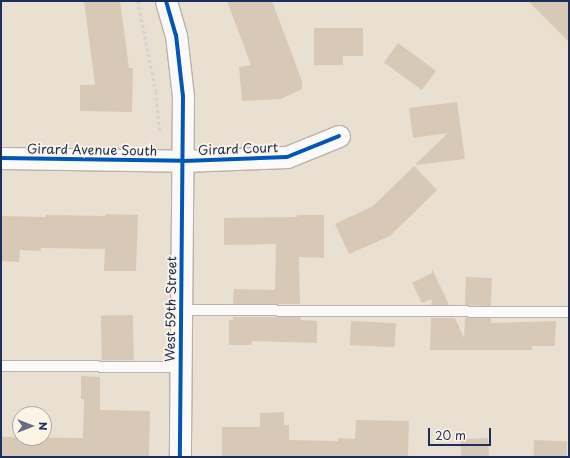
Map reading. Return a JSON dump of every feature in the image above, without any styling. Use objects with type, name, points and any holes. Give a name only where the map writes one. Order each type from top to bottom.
[{"type":"street","name":"West 59th Street","points":[[166,1],[176,35],[183,96],[180,457]]},
{"type":"street","name":"Girard Court","points":[[183,161],[287,157],[339,136]]},
{"type":"street","name":"Girard Avenue South","points":[[1,158],[183,161]]},
{"type":"lane","points":[[181,310],[569,312]]},
{"type":"lane","points":[[1,366],[181,367]]},
{"type":"path","points":[[138,1],[156,92],[160,136]]},
{"type":"building","points":[[84,1],[120,1],[129,68],[133,68],[132,112],[80,111],[80,85],[95,85]]},
{"type":"building","points":[[227,1],[272,1],[302,81],[302,89],[281,99],[242,101],[239,67],[251,65]]},
{"type":"building","points":[[528,1],[569,1],[569,42]]},
{"type":"building","points":[[314,28],[363,28],[363,56],[343,56],[343,65],[314,65]]},
{"type":"building","points":[[398,43],[436,71],[422,90],[384,62]]},
{"type":"building","points":[[457,102],[465,159],[415,165],[448,133],[413,138],[409,108]]},
{"type":"building","points":[[414,166],[437,190],[390,236],[349,254],[335,224],[373,206]]},
{"type":"building","points":[[106,214],[138,215],[136,271],[104,271],[105,249],[41,248],[41,251],[20,250],[19,262],[1,261],[1,216],[105,216]]},
{"type":"building","points":[[297,215],[324,215],[324,258],[299,257],[300,304],[233,304],[234,289],[275,290],[276,244],[224,245],[224,218],[297,217]]},
{"type":"building","points":[[432,269],[449,305],[431,305],[432,299],[422,303],[412,283],[432,273]]},
{"type":"building","points":[[466,277],[492,278],[491,306],[465,305]]},
{"type":"building","points":[[133,315],[134,360],[102,361],[101,316]]},
{"type":"building","points":[[233,317],[300,317],[301,320],[317,321],[317,343],[252,341],[251,345],[229,345],[229,320],[233,320]]},
{"type":"building","points":[[431,318],[455,318],[464,338],[465,318],[491,318],[491,323],[556,321],[555,346],[532,346],[532,350],[430,350]]},
{"type":"building","points":[[351,321],[396,323],[395,347],[350,345]]},
{"type":"building","points":[[81,376],[100,377],[100,410],[150,411],[149,457],[1,457],[1,437],[12,437],[12,446],[52,446],[52,438],[83,438],[84,399],[81,399]]},
{"type":"building","points":[[284,412],[284,425],[289,425],[289,440],[338,441],[338,438],[355,439],[356,420],[409,421],[408,457],[222,457],[222,427],[260,427],[260,413]]},
{"type":"building","points":[[488,438],[489,457],[461,457],[460,439]]},
{"type":"building","points":[[534,440],[567,441],[566,457],[533,457]]},
{"type":"cycle path","points":[[166,1],[176,35],[183,96],[180,457]]},
{"type":"cycle path","points":[[1,158],[183,161],[287,157],[339,136]]}]
